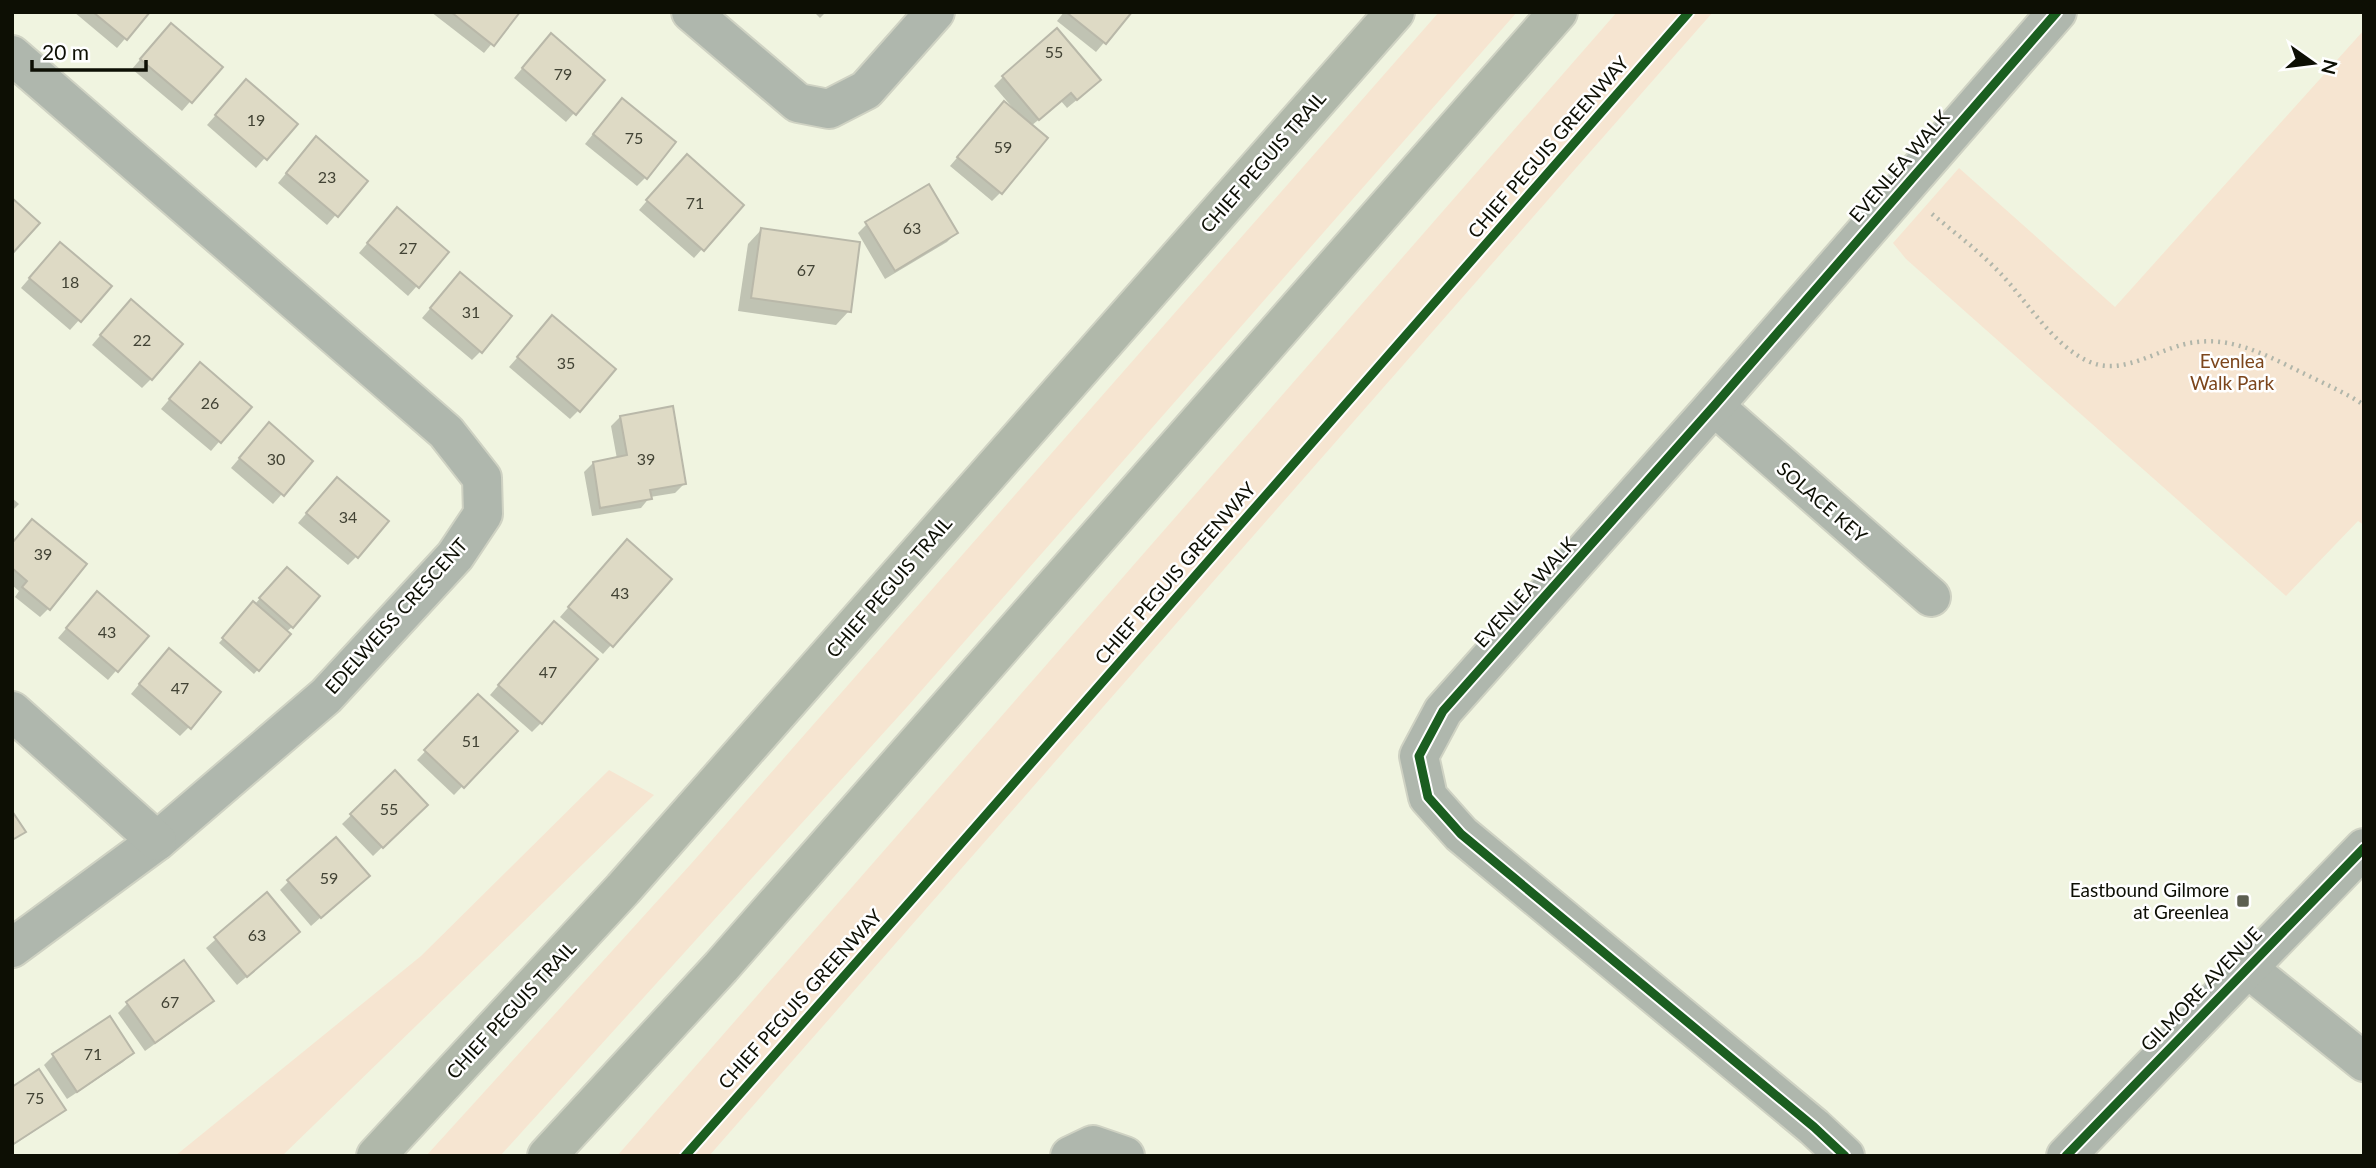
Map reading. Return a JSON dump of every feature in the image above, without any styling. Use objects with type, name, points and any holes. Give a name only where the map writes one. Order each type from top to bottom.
[{"type":"main road","name":"CHIEF PEGUIS TRAIL","points":[[376,1156],[632,879],[1395,12]]},
{"type":"main road","points":[[547,1156],[721,967],[1558,12]]},
{"type":"street","points":[[691,12],[798,103],[829,109],[866,90],[934,12]]},
{"type":"street","name":"EVENLEA WALK","points":[[1845,1156],[1814,1127],[1461,834],[1428,797],[1419,756],[1443,711],[1714,406],[2057,12]]},
{"type":"street","name":"EDELWEISS CRESCENT","points":[[12,55],[446,432],[482,478],[483,514],[454,556],[326,696],[157,841],[12,948]]},
{"type":"street","name":"SOLACE KEY","points":[[1714,406],[1931,597]]},
{"type":"street","points":[[12,711],[157,841]]},
{"type":"street","name":"GILMORE AVENUE","points":[[2066,1156],[2364,848]]},
{"type":"street","points":[[2246,967],[2364,1062]]},
{"type":"street","points":[[1070,1156],[1093,1145],[1125,1156]]},
{"type":"path","points":[[1902,188],[1983,256],[2073,354],[2093,364],[2113,366],[2136,362],[2174,347],[2217,341],[2256,351],[2364,405]]},
{"type":"green space","points":[[1439,12],[1517,12],[907,707],[500,1156],[426,1156],[690,865]]},
{"type":"green space","points":[[1617,12],[1713,12],[709,1156],[617,1156]]},
{"type":"green space","name":"Evenlea Walk Park","points":[[2364,30],[2364,525],[2358,521],[2286,596],[1906,259],[1893,243],[1959,168],[2115,307]]},
{"type":"green space","points":[[609,770],[654,795],[282,1156],[175,1156],[421,956]]},
{"type":"building","points":[[93,12],[150,12],[127,40]]},
{"type":"building","points":[[451,12],[520,12],[494,46]]},
{"type":"building","points":[[1066,12],[1132,12],[1106,44]]},
{"type":"building","points":[[171,23],[223,67],[192,103],[140,59]]},
{"type":"building","points":[[1057,28],[1101,80],[1077,100],[1071,93],[1039,120],[1002,76]]},
{"type":"building","points":[[551,33],[605,80],[576,115],[522,68]]},
{"type":"building","points":[[246,79],[298,124],[267,160],[215,115]]},
{"type":"building","points":[[622,98],[676,142],[647,179],[593,134]]},
{"type":"building","points":[[1004,101],[1048,138],[1002,194],[957,157]]},
{"type":"building","points":[[316,136],[368,181],[338,217],[286,173]]},
{"type":"building","points":[[687,154],[744,205],[704,251],[646,200]]},
{"type":"building","points":[[929,184],[958,233],[895,271],[865,222]]},
{"type":"building","points":[[12,198],[40,223],[12,254]]},
{"type":"building","points":[[397,207],[449,252],[419,288],[367,243]]},
{"type":"building","points":[[761,228],[860,242],[851,312],[751,298]]},
{"type":"building","points":[[60,242],[112,286],[81,322],[29,278]]},
{"type":"building","points":[[460,272],[512,316],[482,353],[430,308]]},
{"type":"building","points":[[131,299],[183,344],[152,380],[100,335]]},
{"type":"building","points":[[552,315],[616,369],[580,412],[517,357]]},
{"type":"building","points":[[200,362],[252,407],[221,443],[169,399]]},
{"type":"building","points":[[673,406],[686,484],[650,490],[652,499],[600,508],[593,462],[627,455],[620,416]]},
{"type":"building","points":[[269,422],[313,461],[284,496],[239,458]]},
{"type":"building","points":[[337,477],[389,521],[358,558],[306,513]]},
{"type":"building","points":[[32,519],[87,564],[50,610],[22,587],[27,581],[12,568],[12,543]]},
{"type":"building","points":[[627,539],[672,579],[613,647],[568,607]]},
{"type":"building","points":[[287,567],[320,596],[293,628],[259,598]]},
{"type":"building","points":[[97,591],[149,636],[118,672],[66,628]]},
{"type":"building","points":[[253,601],[291,634],[259,671],[222,638]]},
{"type":"building","points":[[554,621],[598,659],[542,724],[498,685]]},
{"type":"building","points":[[169,648],[221,692],[191,729],[139,684]]},
{"type":"building","points":[[478,694],[518,731],[464,788],[424,750]]},
{"type":"building","points":[[395,770],[428,805],[383,848],[350,814]]},
{"type":"building","points":[[12,811],[26,832],[12,840]]},
{"type":"building","points":[[336,837],[370,876],[321,918],[287,880]]},
{"type":"building","points":[[267,892],[300,932],[247,977],[214,937]]},
{"type":"building","points":[[184,960],[214,1001],[155,1043],[126,1002]]},
{"type":"building","points":[[110,1016],[134,1053],[77,1092],[52,1054]]},
{"type":"building","points":[[39,1069],[66,1110],[12,1145],[12,1087]]},
{"type":"cycle path","name":"CHIEF PEGUIS GREENWAY","points":[[685,1156],[1689,12]]},
{"type":"cycle path","points":[[1845,1156],[1814,1127],[1461,834],[1428,797],[1419,756],[1443,711],[1714,406],[2057,12]]},
{"type":"cycle path","points":[[2066,1156],[2364,848]]},
{"type":"place","name":"Eastbound Gilmore at Greenlea","points":[[2243,901]]}]
